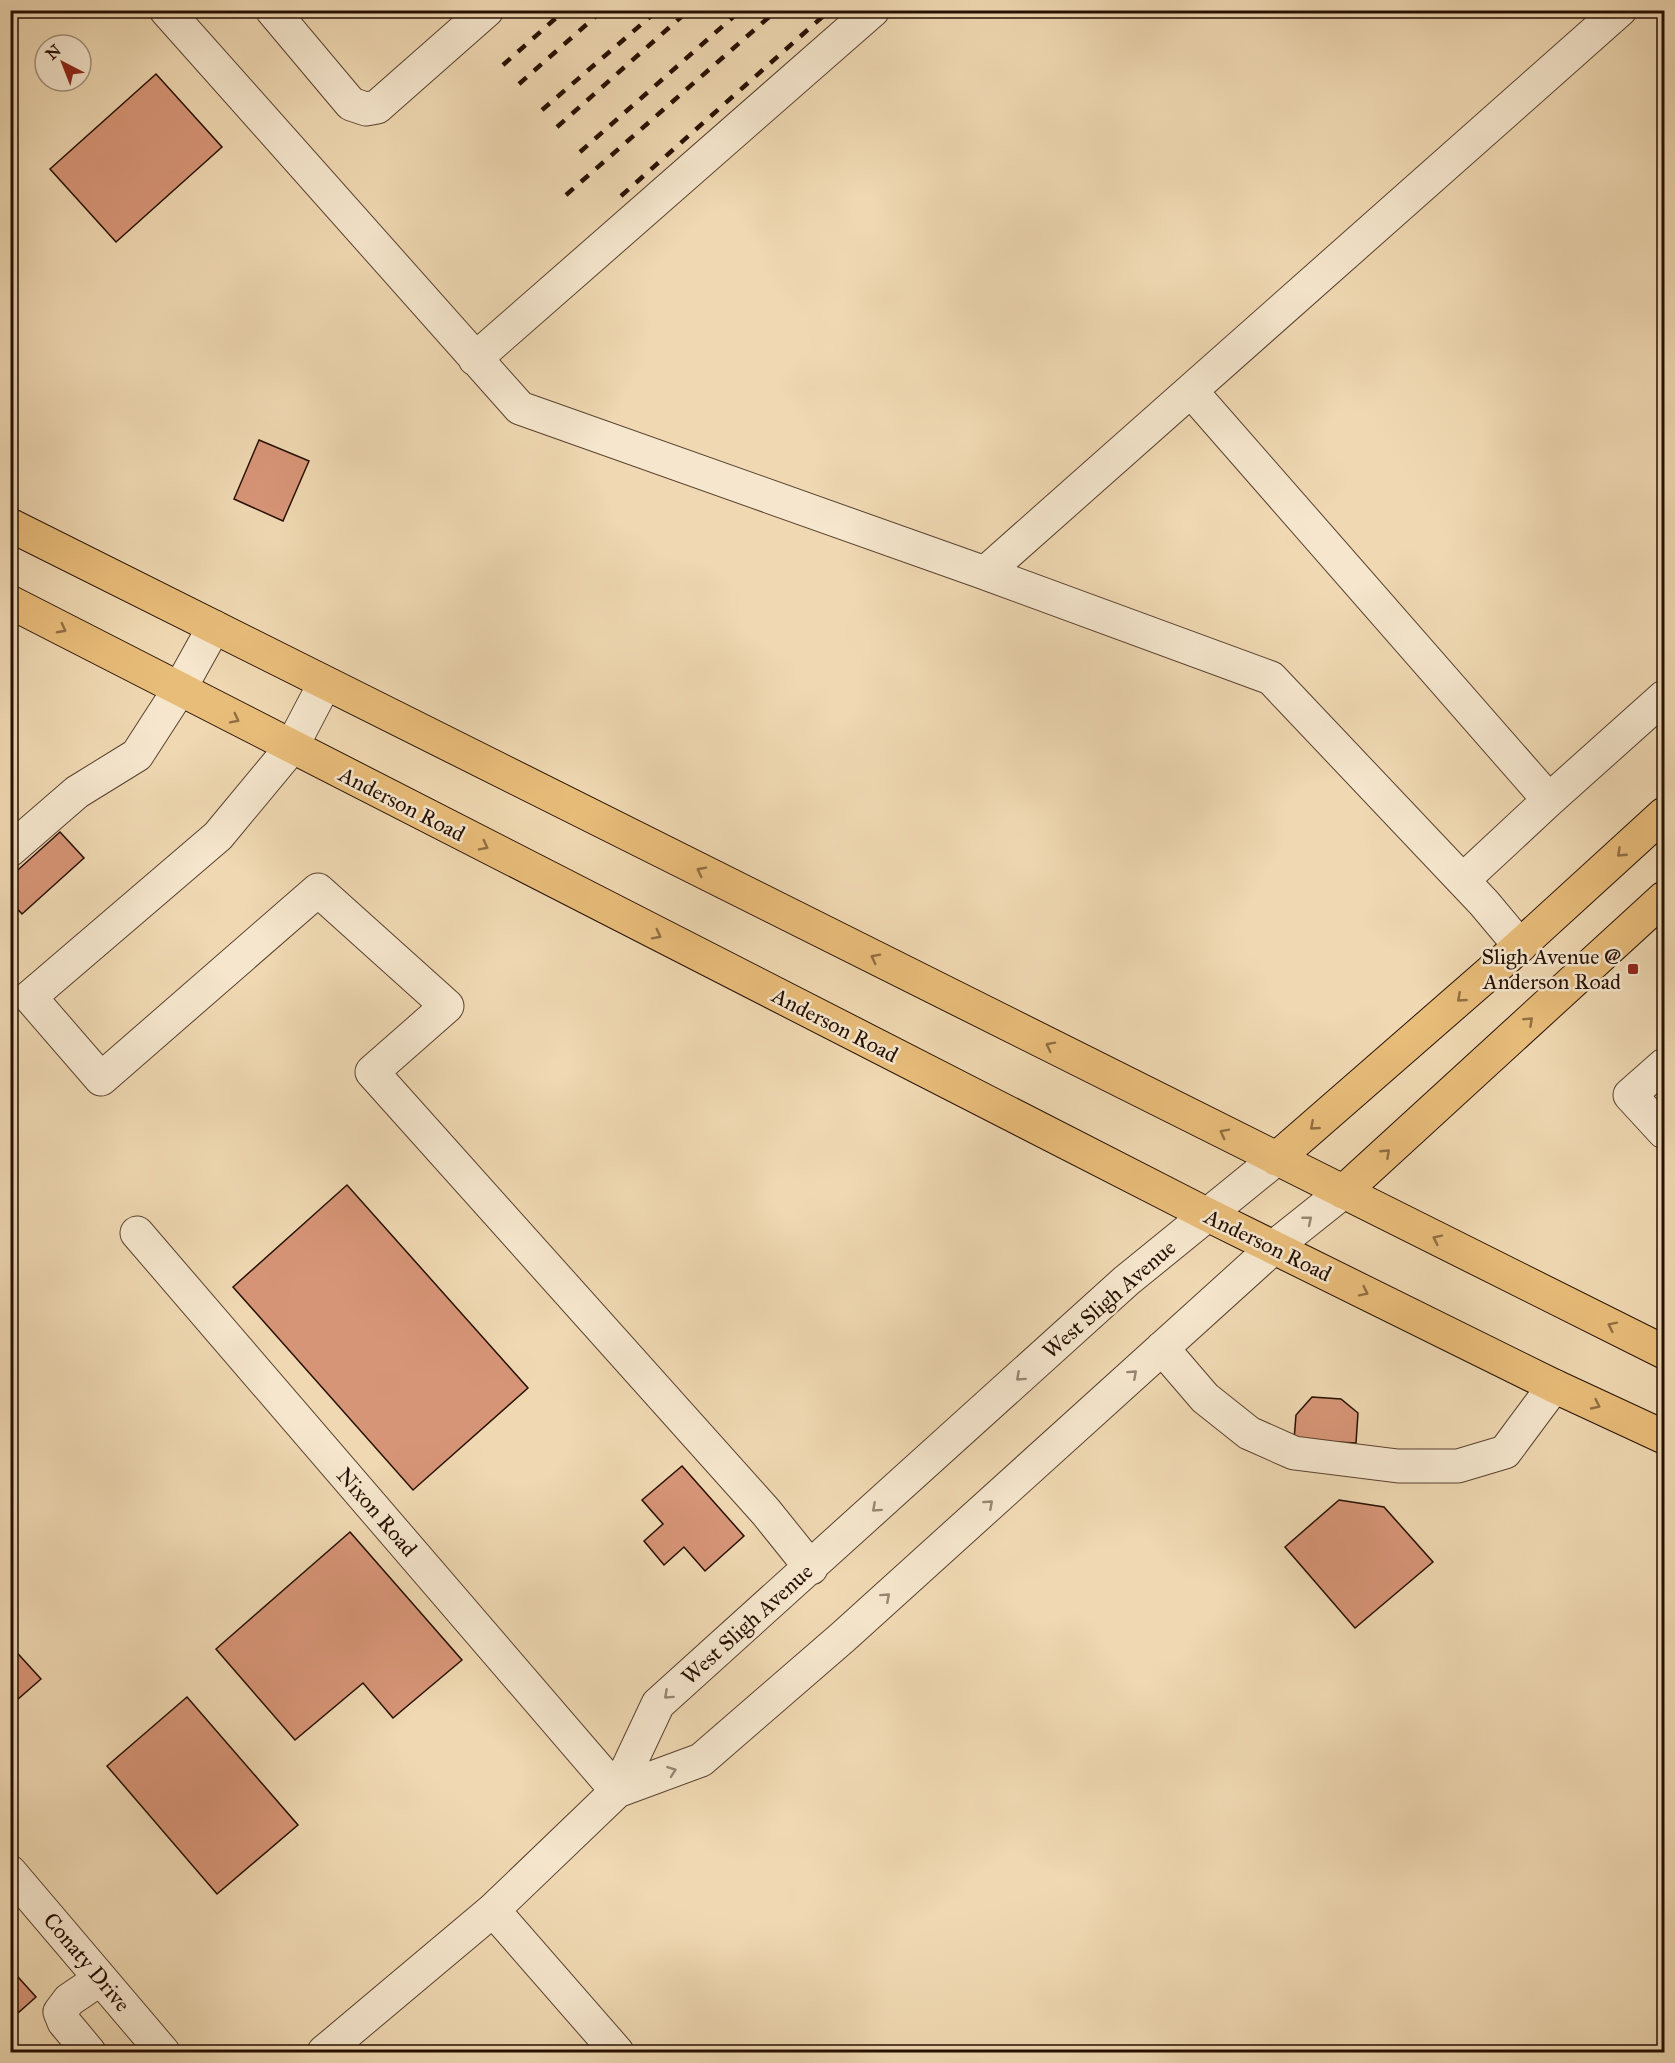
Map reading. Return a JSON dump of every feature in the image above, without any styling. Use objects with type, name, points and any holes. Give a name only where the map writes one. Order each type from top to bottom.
[{"type":"main road","points":[[10,525],[1665,1352]]},
{"type":"main road","name":"Anderson Road","points":[[10,602],[291,748],[1206,1214],[1554,1386],[1665,1437]]},
{"type":"main road","name":"West Sligh Avenue","points":[[1276,1159],[1520,946],[1665,814]]},
{"type":"main road","name":"West Sligh Avenue","points":[[1343,1192],[1665,898]]},
{"type":"street","points":[[166,10],[520,408],[985,573],[1271,678],[1463,880],[1520,946]]},
{"type":"street","points":[[272,10],[351,104],[366,109],[377,106],[487,10]]},
{"type":"street","points":[[476,359],[873,10]]},
{"type":"street","points":[[985,573],[1620,10]]},
{"type":"street","points":[[1191,391],[1549,800]]},
{"type":"street","points":[[10,850],[77,792],[137,755],[179,690],[214,627]]},
{"type":"street","points":[[325,683],[291,748],[218,836],[30,997],[101,1079],[318,890],[447,1006],[372,1072],[766,1512],[811,1568]]},
{"type":"street","points":[[1463,880],[1665,697]]},
{"type":"street","points":[[1665,1065],[1630,1095],[1665,1132]]},
{"type":"street","name":"West Sligh Avenue","points":[[324,2052],[493,1910],[617,1791],[658,1704],[1126,1281],[1276,1159]]},
{"type":"street","name":"West Sligh Avenue","points":[[617,1791],[701,1760],[843,1637],[1274,1248],[1343,1192]]},
{"type":"street","name":"Nixon Road","points":[[137,1233],[617,1791]]},
{"type":"street","points":[[1162,1348],[1205,1398],[1249,1432],[1294,1453],[1398,1466],[1458,1466],[1505,1452],[1554,1386]]},
{"type":"street","name":"Conaty Drive","points":[[10,1872],[160,2051]]},
{"type":"street","points":[[493,1910],[617,2052]]},
{"type":"street","points":[[89,2052],[64,2022],[60,2012],[69,2000],[100,1979]]},
{"type":"building","points":[[156,74],[222,147],[116,242],[50,169]]},
{"type":"building","points":[[259,440],[309,461],[283,521],[234,499]]},
{"type":"building","points":[[60,832],[84,858],[22,914],[10,901],[10,877]]},
{"type":"building","points":[[347,1185],[528,1388],[413,1490],[233,1287]]},
{"type":"building","points":[[1312,1397],[1341,1399],[1358,1413],[1356,1443],[1294,1440],[1296,1415]]},
{"type":"building","points":[[682,1466],[744,1536],[705,1571],[684,1547],[664,1565],[644,1541],[663,1524],[642,1500]]},
{"type":"building","points":[[1339,1500],[1384,1507],[1433,1562],[1355,1628],[1285,1547]]},
{"type":"building","points":[[350,1532],[462,1660],[393,1718],[363,1683],[295,1740],[216,1649]]},
{"type":"building","points":[[10,1645],[41,1679],[10,1706]]},
{"type":"building","points":[[187,1697],[298,1825],[217,1894],[107,1766]]},
{"type":"building","points":[[10,1968],[36,1997],[10,2020]]},
{"type":"railway","points":[[503,65],[565,10]]},
{"type":"railway","points":[[519,84],[603,10]]},
{"type":"railway","points":[[542,110],[658,10]]},
{"type":"railway","points":[[557,127],[689,10]]},
{"type":"railway","points":[[580,152],[741,10]]},
{"type":"railway","points":[[566,195],[777,10]]},
{"type":"railway","points":[[621,196],[830,10]]},
{"type":"place","name":"Sligh Avenue @ Anderson Road","points":[[1633,969]]}]
